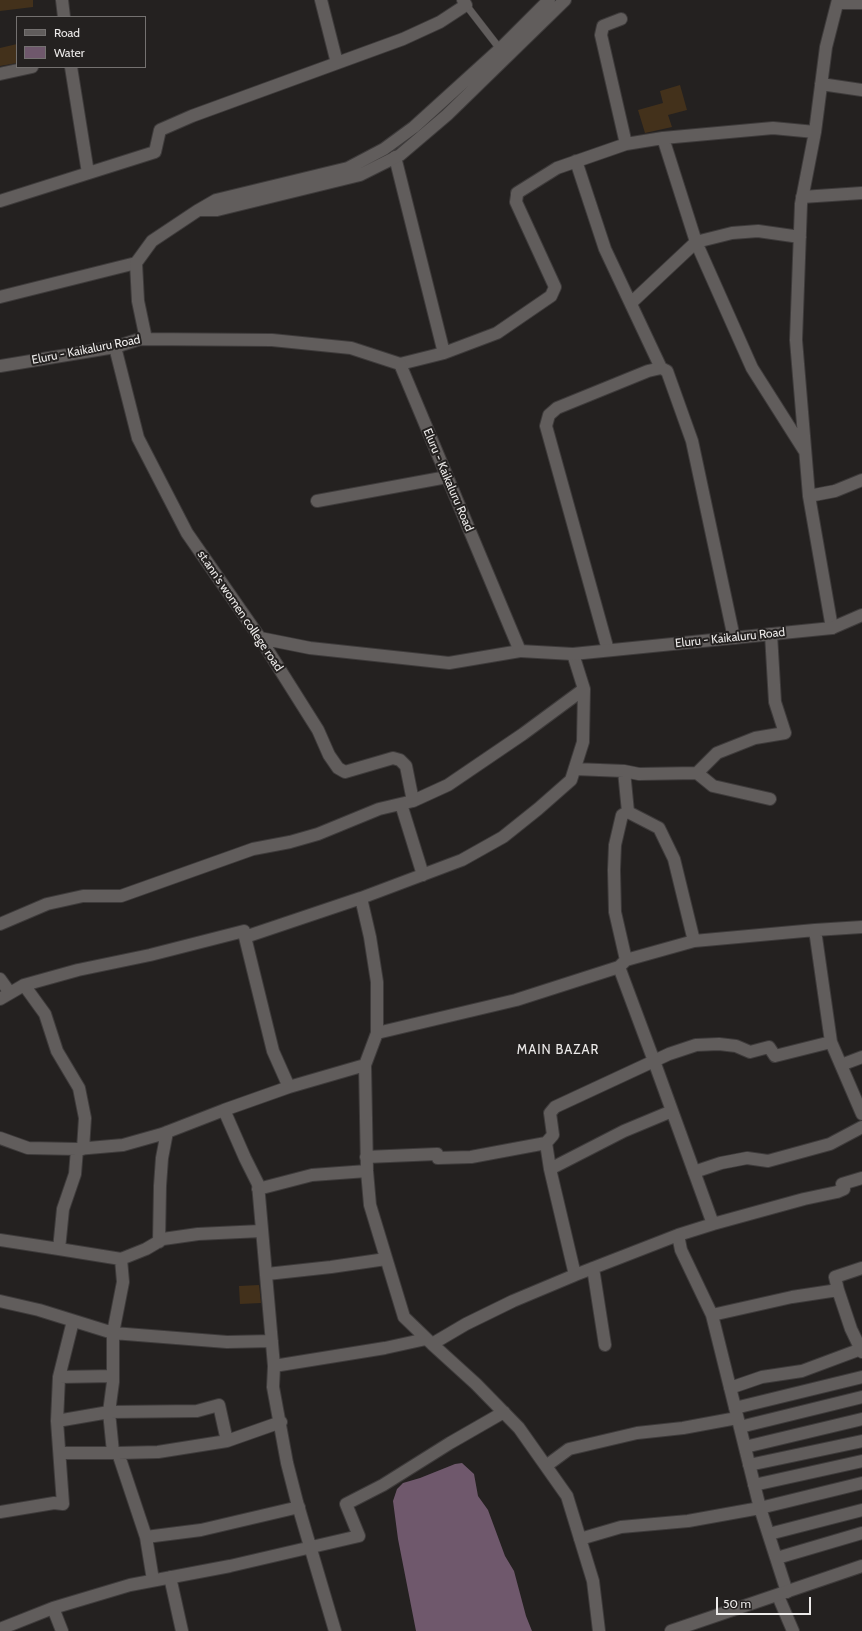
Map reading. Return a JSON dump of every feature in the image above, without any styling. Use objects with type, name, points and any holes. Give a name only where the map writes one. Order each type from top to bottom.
[{"type":"street","points":[[62,0],[64,16]]},
{"type":"street","points":[[321,0],[337,63]]},
{"type":"street","points":[[146,339],[138,301],[136,263],[152,241],[197,210],[216,200],[348,168],[384,149],[414,127],[500,50],[549,0]]},
{"type":"street","points":[[197,210],[217,210],[360,175],[395,157],[447,115],[565,0]]},
{"type":"street","points":[[832,628],[809,496],[805,453],[796,340],[800,237],[802,197],[815,132],[826,47],[838,1],[862,3]]},
{"type":"street","points":[[0,201],[154,152],[160,130],[192,116],[403,39],[440,22],[465,3]]},
{"type":"street","points":[[621,19],[603,26],[601,34],[626,144]]},
{"type":"street","points":[[0,74],[27,68]]},
{"type":"street","points":[[71,68],[88,173]]},
{"type":"street","points":[[821,84],[862,90]]},
{"type":"street","points":[[400,364],[444,353],[497,333],[550,296],[555,287],[516,202],[517,193],[557,168],[626,144],[663,138],[773,128],[815,132]]},
{"type":"street","points":[[663,138],[696,242],[752,368],[805,453]]},
{"type":"street","points":[[395,157],[444,353]]},
{"type":"street","points":[[576,161],[605,249],[661,368]]},
{"type":"street","points":[[802,197],[862,193]]},
{"type":"street","points":[[631,303],[696,242],[738,232],[758,231],[800,237]]},
{"type":"street","points":[[0,297],[136,263]]},
{"type":"street","name":"Eluru - Kaikaluru Road","points":[[0,366],[115,347],[140,339],[279,340],[351,348],[400,364],[520,651],[573,654],[832,628],[862,615]]},
{"type":"street","name":"st.ann's women college road","points":[[115,347],[138,438],[187,533],[260,638],[318,730],[329,755],[338,768],[345,772],[393,758],[400,760],[406,766],[413,801]]},
{"type":"street","points":[[608,650],[546,426],[549,415],[557,408],[648,370],[661,368],[667,371],[692,441],[734,638]]},
{"type":"street","points":[[317,501],[447,477]]},
{"type":"street","points":[[809,496],[835,491],[862,480]]},
{"type":"street","points":[[697,773],[717,753],[755,738],[785,732],[774,702],[771,634]]},
{"type":"street","points":[[260,638],[310,648],[450,663],[520,651]]},
{"type":"street","points":[[245,937],[361,898],[462,860],[502,837],[571,780],[583,742],[584,689],[573,654]]},
{"type":"street","points":[[0,924],[47,904],[76,898],[121,896],[253,849],[290,842],[318,834],[379,809],[413,801],[448,785],[523,734],[584,689]]},
{"type":"street","points":[[575,769],[624,771],[639,774],[697,773],[713,786],[770,799]]},
{"type":"street","points":[[624,771],[628,812]]},
{"type":"street","points":[[401,804],[423,875]]},
{"type":"street","points":[[628,812],[659,828],[674,860],[694,941]]},
{"type":"street","points":[[628,812],[622,815],[615,845],[614,870],[615,912],[622,963],[654,1061],[713,1224]]},
{"type":"street","points":[[361,898],[370,937],[377,982],[378,1033],[365,1065],[366,1157],[370,1206],[404,1316],[429,1342],[476,1384],[519,1428],[567,1496],[593,1581],[599,1631]]},
{"type":"street","points":[[378,1033],[516,1000],[622,963],[694,941],[862,927]]},
{"type":"street","points":[[815,930],[831,1042],[862,1114]]},
{"type":"street","points":[[0,979],[5,996],[24,985],[78,970],[150,955],[244,931],[273,1051],[289,1087]]},
{"type":"street","points":[[24,985],[45,1014],[57,1051],[79,1088],[85,1118],[75,1174],[63,1209],[59,1249]]},
{"type":"street","points":[[366,1157],[437,1154],[438,1158],[471,1157],[546,1143],[553,1135],[550,1113],[555,1107],[669,1054],[696,1046],[719,1044],[736,1046],[750,1052],[769,1047],[775,1056],[831,1042]]},
{"type":"street","points":[[841,1065],[862,1057]]},
{"type":"street","points":[[0,1138],[28,1148],[80,1149],[123,1145],[167,1132],[289,1087],[365,1065]]},
{"type":"street","points":[[224,1110],[258,1184],[274,1366],[273,1386],[281,1422],[287,1463],[298,1507],[311,1546],[335,1631]]},
{"type":"street","points":[[550,1169],[624,1131],[672,1111]]},
{"type":"street","points":[[694,1172],[721,1163],[747,1158],[768,1161],[830,1144],[862,1127]]},
{"type":"street","points":[[159,1242],[162,1158],[167,1132]]},
{"type":"street","points":[[546,1143],[550,1169],[575,1275]]},
{"type":"street","points":[[258,1189],[312,1175],[367,1171]]},
{"type":"street","points":[[274,1366],[429,1342],[512,1301],[678,1235],[713,1224],[837,1192],[844,1189],[842,1184],[862,1178]]},
{"type":"street","points":[[0,1240],[121,1259],[146,1249],[163,1239],[198,1234],[261,1231]]},
{"type":"street","points":[[678,1235],[681,1250],[712,1315],[760,1508],[776,1558],[782,1594],[793,1631]]},
{"type":"street","points":[[121,1259],[123,1282],[113,1333],[113,1376],[109,1412],[115,1453],[146,1537],[153,1580]]},
{"type":"street","points":[[267,1274],[332,1268],[386,1259]]},
{"type":"street","points":[[593,1268],[605,1345]]},
{"type":"street","points":[[730,1388],[762,1377],[802,1371],[861,1350],[851,1329],[835,1277],[862,1268]]},
{"type":"street","points":[[712,1315],[784,1299],[838,1290]]},
{"type":"street","points":[[0,1301],[113,1333],[227,1342],[272,1341]]},
{"type":"street","points":[[0,1512],[54,1503],[63,1504],[57,1421],[60,1377],[73,1321]]},
{"type":"street","points":[[60,1377],[113,1376]]},
{"type":"street","points":[[737,1418],[862,1377]]},
{"type":"street","points":[[546,1466],[569,1449],[637,1433],[683,1428],[862,1396]]},
{"type":"street","points":[[57,1421],[109,1412],[190,1411],[219,1405],[227,1441]]},
{"type":"street","points":[[0,1629],[52,1608],[130,1585],[170,1576],[230,1566],[359,1536],[346,1504],[383,1485],[450,1443],[504,1412]]},
{"type":"street","points":[[745,1447],[862,1420]]},
{"type":"street","points":[[60,1453],[158,1452],[227,1441],[281,1422]]},
{"type":"street","points":[[749,1465],[862,1440]]},
{"type":"street","points":[[754,1485],[862,1461]]},
{"type":"street","points":[[580,1539],[621,1527],[688,1521],[760,1508],[862,1484]]},
{"type":"street","points":[[146,1537],[201,1530],[298,1507]]},
{"type":"street","points":[[769,1534],[862,1510]]},
{"type":"street","points":[[776,1558],[862,1533]]},
{"type":"street","points":[[671,1631],[862,1566]]},
{"type":"street","points":[[170,1576],[182,1631]]},
{"type":"street","points":[[52,1608],[62,1631]]},
{"type":"lane","points":[[465,3],[500,50]]},
{"type":"water","points":[[462,1463],[474,1474],[478,1496],[488,1510],[505,1556],[514,1571],[526,1616],[532,1631],[416,1631],[398,1539],[393,1501],[397,1489],[403,1483],[455,1464]]},
{"type":"building","points":[[0,0],[33,0],[33,7],[0,11]]},
{"type":"building","points":[[16,44],[16,63],[0,66],[0,48]]},
{"type":"building","points":[[680,85],[687,110],[668,115],[672,127],[645,133],[638,110],[663,103],[660,91]]},
{"type":"building","points":[[259,1285],[261,1303],[240,1304],[239,1286]]},
{"type":"district","name":"MAIN BAZAR","points":[[558,1050]]}]
